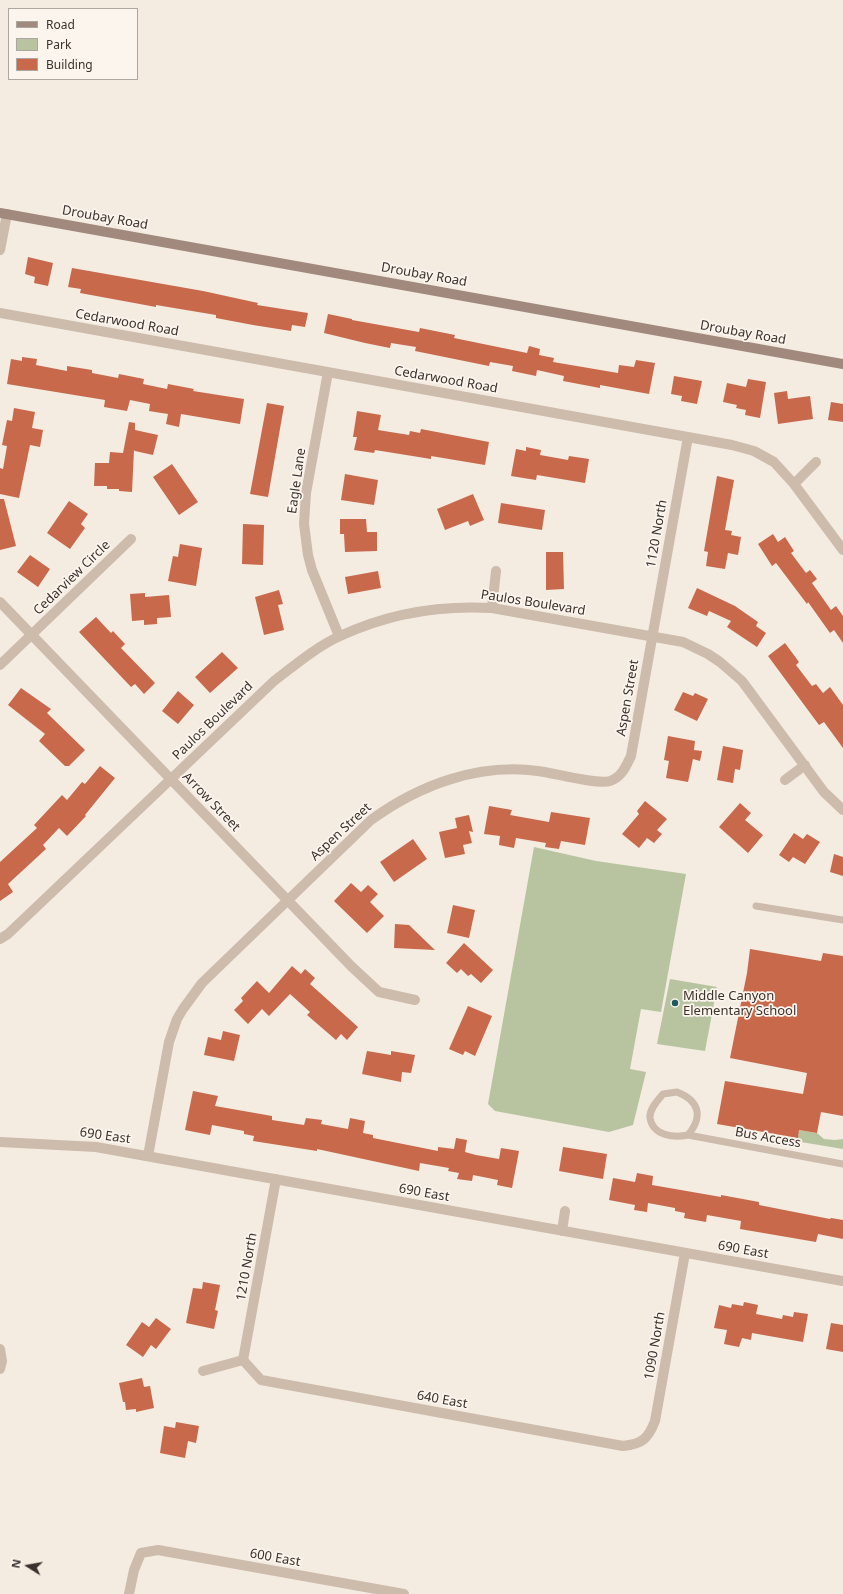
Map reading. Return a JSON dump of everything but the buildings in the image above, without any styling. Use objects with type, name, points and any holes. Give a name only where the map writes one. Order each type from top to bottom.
[{"type":"street","points":[[0,250],[3,213]]},
{"type":"street","name":"Droubay Road","points":[[3,213],[843,364]]},
{"type":"street","name":"Cedarwood Road","points":[[0,313],[732,445],[754,451],[774,462],[794,484],[843,550]]},
{"type":"street","name":"Eagle Lane","points":[[328,372],[306,493],[304,524],[312,570],[339,636]]},
{"type":"street","name":"1120 North","points":[[652,636],[688,437]]},
{"type":"street","points":[[794,484],[816,462]]},
{"type":"street","name":"Cedarview Circle","points":[[0,665],[131,539]]},
{"type":"street","points":[[492,608],[496,571]]},
{"type":"street","name":"Arrow Street","points":[[0,602],[351,966],[379,992],[415,1000]]},
{"type":"street","name":"Paulos Boulevard","points":[[0,939],[8,934],[274,680],[306,656],[339,636],[380,621],[422,610],[466,606],[492,608],[652,636],[683,642],[696,647],[732,671],[751,692],[824,792],[843,810]]},
{"type":"street","name":"Aspen Street","points":[[148,1156],[169,1042],[177,1020],[183,1009],[202,983],[371,820],[404,798],[434,784],[459,776],[498,770],[537,771],[598,781],[611,781],[624,772],[630,756],[652,636]]},
{"type":"street","points":[[785,780],[805,765]]},
{"type":"street","name":"690 East","points":[[0,1142],[78,1145],[148,1156],[843,1281]]},
{"type":"street","name":"1210 North","points":[[243,1360],[276,1179]]},
{"type":"street","points":[[562,1231],[565,1211]]},
{"type":"street","name":"1090 North","points":[[644,1440],[651,1431],[655,1421],[685,1253]]},
{"type":"street","points":[[0,1349],[2,1360],[0,1369]]},
{"type":"street","points":[[203,1371],[243,1360]]},
{"type":"street","name":"640 East","points":[[243,1360],[261,1380],[623,1446],[634,1445],[644,1440]]},
{"type":"street","name":"600 East","points":[[129,1594],[134,1570],[141,1552],[158,1550],[404,1594]]},
{"type":"lane","points":[[756,906],[843,920]]},
{"type":"lane","points":[[677,1092],[688,1096],[697,1108],[697,1123],[688,1135],[680,1137],[660,1133],[654,1126],[650,1118],[653,1108],[663,1094],[677,1092]]},
{"type":"lane","name":"Bus Access","points":[[688,1135],[843,1164]]},
{"type":"green space","points":[[534,847],[596,861],[686,874],[661,1012],[641,1009],[630,1069],[646,1072],[633,1125],[609,1132],[495,1111],[488,1104]]},
{"type":"green space","points":[[670,979],[717,987],[705,1051],[657,1044]]},
{"type":"green space","points":[[799,1130],[817,1133],[824,1139],[843,1139],[843,1149],[795,1141],[798,1138]]},
{"type":"place","name":"Middle Canyon Elementary School","points":[[675,1003]]}]
